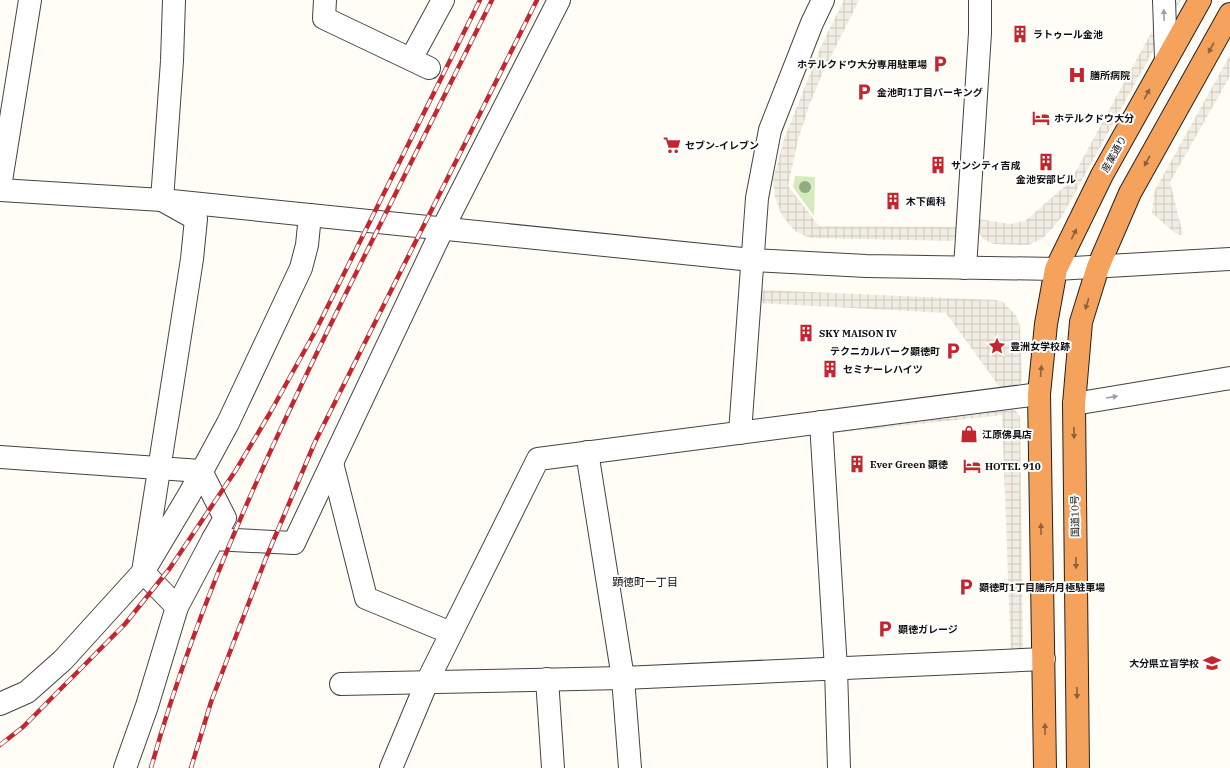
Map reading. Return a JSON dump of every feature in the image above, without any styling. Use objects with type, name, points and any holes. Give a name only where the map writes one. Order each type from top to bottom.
[{"type":"highway","name":"産業通り","points":[[1056,269],[1102,175],[1200,0]]},
{"type":"highway","points":[[1098,267],[1130,193],[1230,14]]},
{"type":"highway","name":"国道10号","points":[[1078,768],[1074,404],[1081,322],[1098,267]]},
{"type":"highway","points":[[1045,768],[1039,394],[1046,324],[1056,269]]},
{"type":"street","points":[[0,187],[30,0]]},
{"type":"street","points":[[162,200],[174,0]]},
{"type":"street","points":[[325,0],[324,18],[420,64],[443,0]]},
{"type":"street","points":[[213,539],[294,543],[443,228],[559,0]]},
{"type":"street","points":[[740,433],[757,198],[770,130],[812,23],[823,0]]},
{"type":"street","points":[[965,268],[980,33],[980,0]]},
{"type":"street","points":[[1164,0],[1166,59]]},
{"type":"street","points":[[0,190],[162,200],[752,260],[866,266],[1056,269],[1230,259]]},
{"type":"street","points":[[143,572],[192,259],[196,219],[162,200]]},
{"type":"street","points":[[0,704],[27,692],[63,660],[143,572],[189,495],[228,423],[301,268],[307,245],[310,215]]},
{"type":"street","points":[[1074,404],[1230,378]]},
{"type":"street","points":[[391,768],[427,682],[538,459],[1039,394]]},
{"type":"street","points":[[821,422],[836,669],[839,768]]},
{"type":"street","points":[[587,452],[623,678],[630,768]]},
{"type":"street","points":[[0,457],[201,471]]},
{"type":"street","points":[[332,463],[366,598],[451,633]]},
{"type":"street","points":[[125,768],[147,706],[177,607],[225,518],[201,471]]},
{"type":"street","points":[[143,572],[177,607]]},
{"type":"street","points":[[341,684],[623,678],[1044,659]]},
{"type":"street","points":[[547,679],[552,768]]},
{"type":"green space","points":[[795,176],[815,177],[814,216],[793,187]]},
{"type":"shaded area","points":[[844,0],[859,0],[822,74],[809,106],[798,140],[788,186],[819,226],[961,227],[953,241],[810,238],[795,231],[782,216],[775,197],[773,180],[784,139],[823,42]]},
{"type":"shaded area","points":[[1169,0],[1181,0],[1061,218],[1042,239],[1028,245],[993,244],[983,239],[978,231],[978,219],[1010,224],[1025,221],[1070,182]]},
{"type":"shaded area","points":[[1230,55],[1230,76],[1170,182],[1183,235],[1179,235],[1152,213],[1154,192]]},
{"type":"shaded area","points":[[764,290],[996,300],[1003,302],[1016,315],[1020,326],[1021,383],[1016,387],[1001,389],[946,313],[757,303],[759,294]]},
{"type":"shaded area","points":[[1013,407],[1020,416],[1023,652],[1011,657],[1002,415],[835,433],[834,428]]},
{"type":"railway","points":[[0,745],[23,727],[125,624],[170,568],[236,470],[270,413],[316,330],[480,0]]},
{"type":"railway","points":[[151,768],[193,638],[217,574],[271,449],[330,326],[492,0]]},
{"type":"railway","points":[[191,768],[211,702],[233,644],[266,558],[315,442],[537,0]]},
{"type":"place","name":"ラトゥール金池","points":[[1020,34]]},
{"type":"place","name":"ホテルクドウ大分専用駐車場","points":[[940,64]]},
{"type":"place","name":"膳所病院","points":[[1077,75]]},
{"type":"place","name":"金池町1丁目パーキング","points":[[864,92]]},
{"type":"place","name":"ホテルクドウ大分","points":[[1041,118]]},
{"type":"place","name":"セブン-イレブン","points":[[672,145]]},
{"type":"place","name":"金池安部ビル","points":[[1046,162]]},
{"type":"place","name":"サンシティ吉成","points":[[938,165]]},
{"type":"place","name":"木下歯科","points":[[893,201]]},
{"type":"place","name":"SKY MAISON IV","points":[[806,333]]},
{"type":"place","name":"豊洲女学校跡","points":[[997,346]]},
{"type":"place","name":"テクニカルパーク顕徳町","points":[[953,351]]},
{"type":"place","name":"セミナーレハイツ","points":[[830,369]]},
{"type":"place","name":"江原佛具店","points":[[969,434]]},
{"type":"place","name":"Ever Green 顕徳","points":[[857,464]]},
{"type":"place","name":"HOTEL 910","points":[[972,466]]},
{"type":"place","name":"顕徳町1丁目膳所月極駐車場","points":[[966,587]]},
{"type":"place","name":"顕徳ガレージ","points":[[885,629]]},
{"type":"place","name":"大分県立盲学校","points":[[1212,663]]},
{"type":"district","name":"顕徳町一丁目","points":[[645,582]]}]
